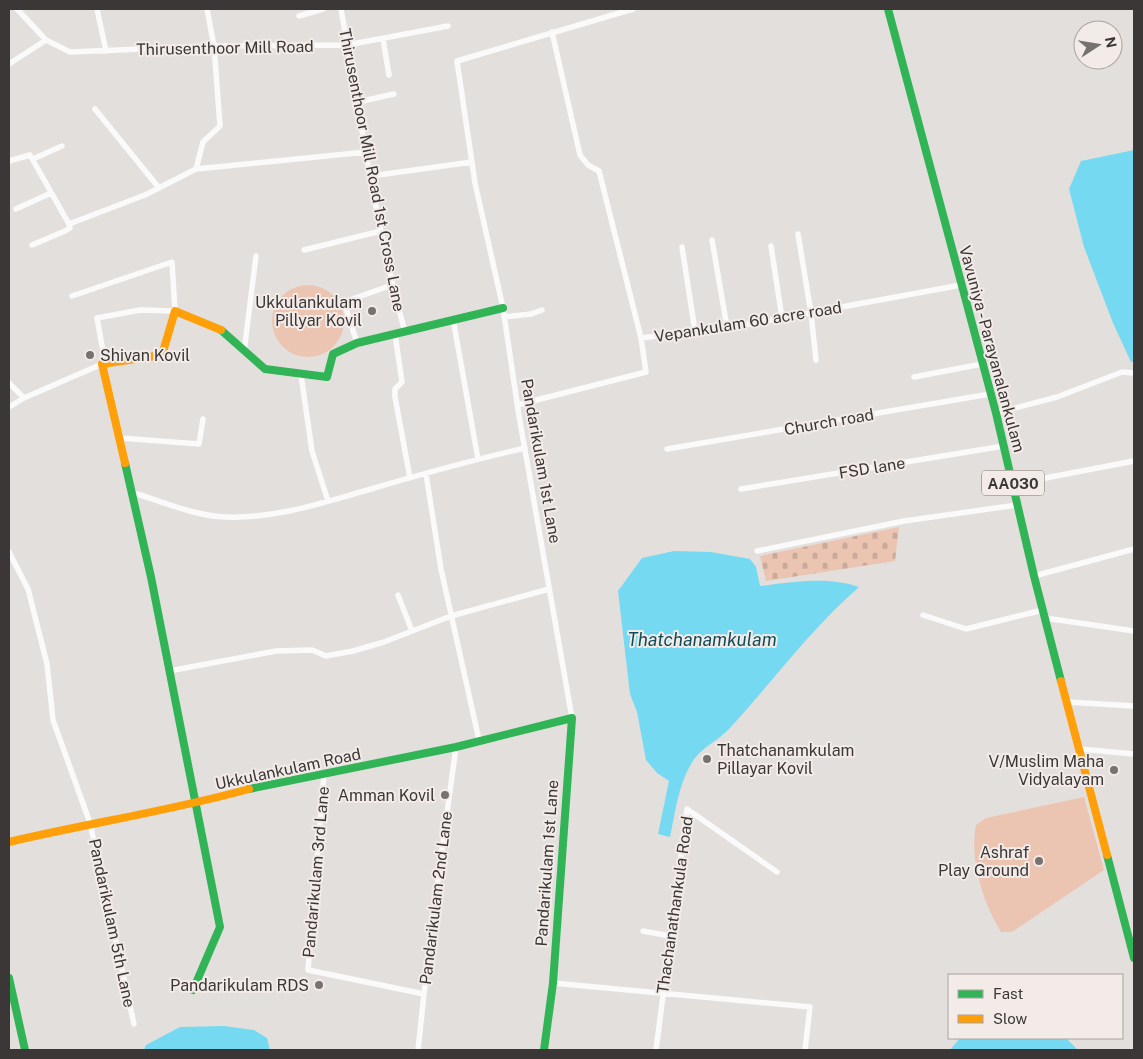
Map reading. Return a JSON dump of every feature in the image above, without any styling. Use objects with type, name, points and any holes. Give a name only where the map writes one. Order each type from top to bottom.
[{"type":"main road","name":"Vavuniya - Parayanalankulam","points":[[888,9],[996,413],[1034,576],[1128,923],[1134,958]]},
{"type":"main road","points":[[193,990],[220,927],[194,804],[170,671],[102,364],[162,355],[175,311],[217,327],[265,369],[327,377],[333,354],[357,343],[503,308]]},
{"type":"main road","name":"Ukkulankulam Road","points":[[9,842],[90,823],[194,804],[253,788],[456,747],[572,718]]},
{"type":"main road","name":"Pandarikulam 1st Lane","points":[[544,1050],[552,983],[572,718]]},
{"type":"main road","points":[[9,978],[25,1050]]},
{"type":"street","name":"Thirusenthoor Mill Road","points":[[17,9],[46,40],[70,52],[214,46],[347,46],[448,26]]},
{"type":"street","points":[[97,9],[106,52]]},
{"type":"street","points":[[196,169],[203,142],[220,126],[214,46],[207,9]]},
{"type":"street","points":[[299,16],[323,9]]},
{"type":"street","name":"Thirusenthoor Mill Road 1st Cross Lane","points":[[341,9],[381,231],[392,285],[405,332]]},
{"type":"street","name":"Pandarikulam 1st Lane","points":[[572,718],[517,406],[503,308],[472,162],[457,61],[632,9]]},
{"type":"street","points":[[552,32],[580,155],[588,165],[599,171],[641,338]]},
{"type":"street","points":[[383,39],[390,75]]},
{"type":"street","points":[[9,64],[46,40]]},
{"type":"street","points":[[358,102],[394,94]]},
{"type":"street","points":[[95,108],[158,188]]},
{"type":"street","points":[[33,160],[62,146]]},
{"type":"street","points":[[69,224],[158,188],[196,169],[366,152]]},
{"type":"street","points":[[9,161],[30,154],[69,224],[70,228],[66,231],[32,245]]},
{"type":"street","points":[[371,176],[472,162]]},
{"type":"street","points":[[16,209],[52,192]]},
{"type":"street","points":[[304,250],[381,231]]},
{"type":"street","points":[[798,234],[812,313],[816,360]]},
{"type":"street","points":[[712,240],[727,327]]},
{"type":"street","points":[[771,246],[782,318]]},
{"type":"street","points":[[682,247],[695,331]]},
{"type":"street","points":[[244,352],[256,256]]},
{"type":"street","points":[[9,407],[24,398],[102,364],[104,357],[97,318],[140,310],[175,311],[172,262],[72,296]]},
{"type":"street","points":[[357,343],[344,302],[392,285]]},
{"type":"street","name":"Vepankulam 60 acre road","points":[[517,406],[646,372],[641,338],[782,318],[961,285]]},
{"type":"street","points":[[504,317],[531,314],[542,310]]},
{"type":"street","points":[[453,319],[478,459]]},
{"type":"street","points":[[396,334],[402,382],[395,389],[395,397],[410,478]]},
{"type":"street","points":[[914,377],[982,364]]},
{"type":"street","points":[[996,413],[1056,397],[1122,372],[1134,373]]},
{"type":"street","points":[[301,375],[312,451],[328,501]]},
{"type":"street","points":[[9,383],[24,398]]},
{"type":"street","name":"Church road","points":[[668,450],[990,394]]},
{"type":"street","points":[[119,435],[120,438],[199,444],[203,419]]},
{"type":"street","name":"FSD lane","points":[[741,489],[1004,446]]},
{"type":"street","points":[[131,492],[198,512],[226,517],[270,514],[328,501],[478,459],[525,448]]},
{"type":"street","points":[[1014,484],[1134,461]]},
{"type":"street","points":[[426,474],[451,616],[479,740]]},
{"type":"street","points":[[757,551],[904,522],[1017,505]]},
{"type":"street","points":[[1034,576],[1134,549]]},
{"type":"street","name":"Pandarikulam 5th Lane","points":[[9,552],[28,589],[47,664],[53,720],[90,823],[134,1024]]},
{"type":"street","points":[[170,671],[276,651],[312,650],[326,656],[384,642],[451,616],[549,589]]},
{"type":"street","points":[[398,595],[412,631]]},
{"type":"street","points":[[923,615],[966,629],[1043,610]]},
{"type":"street","points":[[1045,618],[1134,630]]},
{"type":"street","points":[[1067,702],[1134,706]]},
{"type":"street","name":"Pandarikulam 2nd Lane","points":[[418,1050],[456,747]]},
{"type":"street","points":[[1080,749],[1134,754]]},
{"type":"street","name":"Pandarikulam 3rd Lane","points":[[324,774],[308,970],[424,994]]},
{"type":"street","name":"Thachanathankula Road","points":[[656,1050],[687,809],[777,872]]},
{"type":"street","points":[[643,931],[670,936]]},
{"type":"street","points":[[552,983],[810,1007],[805,1050]]},
{"type":"green space","points":[[315,285],[334,295],[342,307],[344,321],[342,335],[334,347],[322,355],[301,357],[282,347],[274,335],[272,314],[282,295],[294,287]]},
{"type":"green space","points":[[899,527],[895,561],[766,581],[760,556]]},
{"type":"green space","name":"Ashraf Play Ground","points":[[1084,797],[1104,870],[1012,932],[1001,932],[983,894],[979,880],[974,852],[976,825],[986,818]]},
{"type":"water","points":[[1134,150],[1134,361],[1131,362],[1113,323],[1084,247],[1069,189],[1081,161]]},
{"type":"water","name":"Thatchanamkulam","points":[[674,551],[711,552],[750,559],[756,567],[760,586],[822,581],[859,587],[808,638],[730,728],[695,758],[680,791],[670,837],[658,834],[669,781],[657,773],[646,760],[637,712],[630,694],[618,591],[642,558]]},
{"type":"water","points":[[224,1026],[254,1030],[267,1038],[270,1050],[144,1050],[146,1045],[180,1027]]},
{"type":"water","points":[[959,1039],[1067,1039],[1078,1050],[950,1050]]},
{"type":"traffic: fast","points":[[888,9],[996,413],[1061,681]]},
{"type":"traffic: fast","points":[[221,330],[265,369],[327,377],[333,354],[357,343],[503,308]]},
{"type":"traffic: fast","points":[[125,463],[151,577],[220,927],[193,990]]},
{"type":"traffic: fast","points":[[249,789],[456,747],[572,718],[553,983],[544,1050]]},
{"type":"traffic: fast","points":[[1107,855],[1134,958]]},
{"type":"traffic: fast","points":[[9,978],[25,1050]]},
{"type":"traffic: slow","points":[[125,463],[102,364],[162,355],[175,311],[221,330]]},
{"type":"traffic: slow","points":[[1061,681],[1107,855]]},
{"type":"traffic: slow","points":[[9,842],[189,804],[249,789]]},
{"type":"place","name":"Ukkulankulam Pillyar Kovil","points":[[372,311]]},
{"type":"place","name":"Shivan Kovil","points":[[90,355]]},
{"type":"place","name":"Thatchanamkulam Pillayar Kovil","points":[[707,759]]},
{"type":"place","name":"V/Muslim Maha Vidyalayam","points":[[1114,770]]},
{"type":"place","name":"Amman Kovil","points":[[445,795]]},
{"type":"place","name":"Ashraf Play Ground","points":[[1039,861]]},
{"type":"place","name":"Pandarikulam RDS","points":[[319,985]]}]
